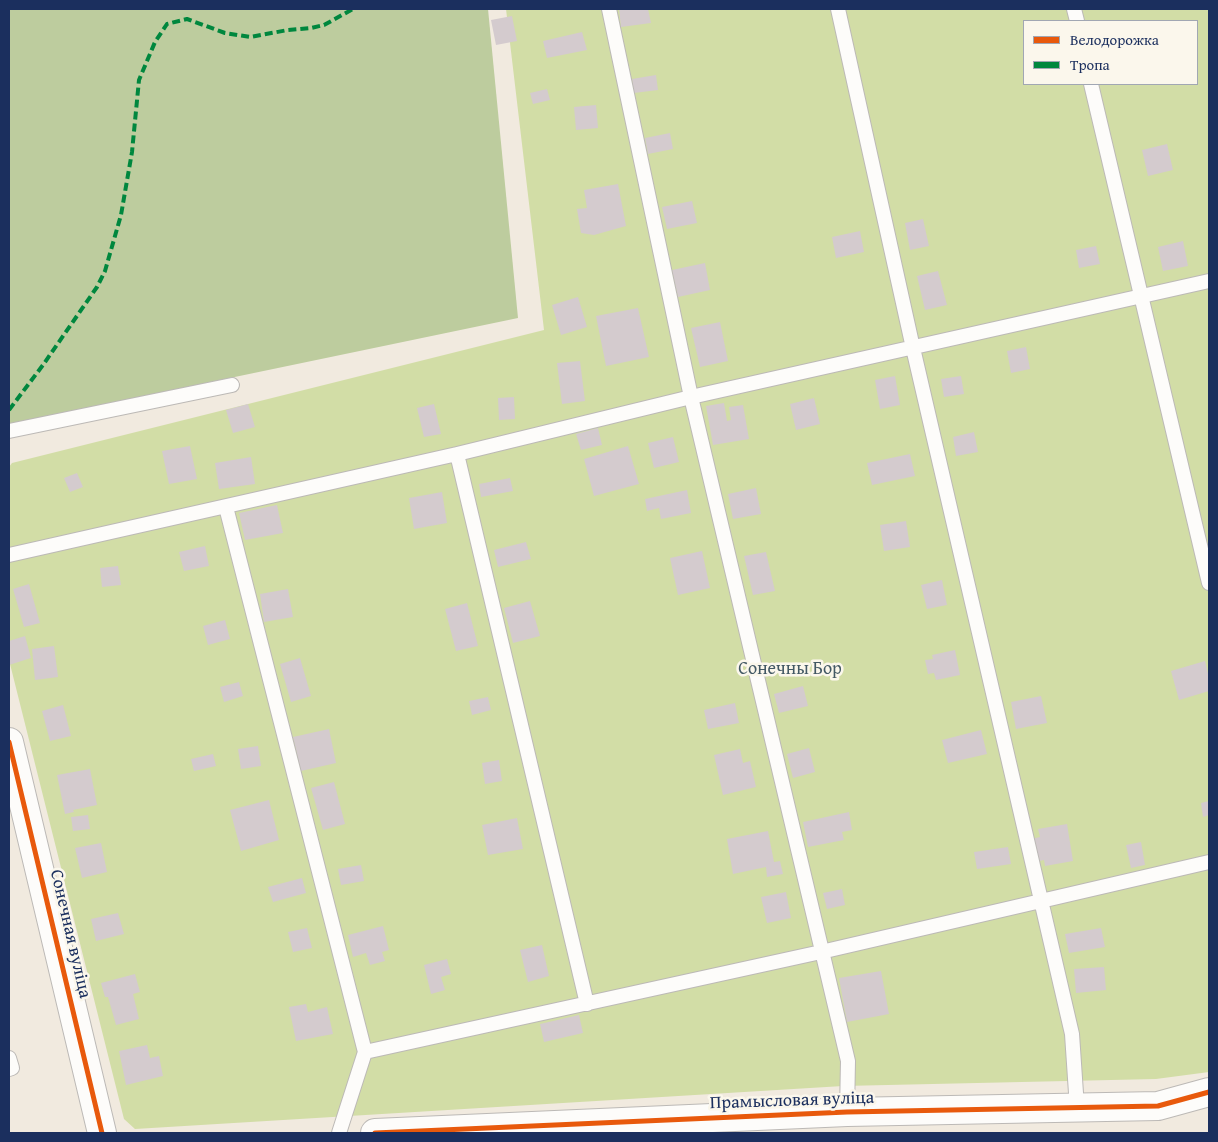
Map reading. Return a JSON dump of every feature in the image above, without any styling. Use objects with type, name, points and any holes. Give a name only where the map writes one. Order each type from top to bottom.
[{"type":"street","name":"Сонечная вуліца","points":[[9,742],[102,1133]]},
{"type":"street","name":"Прамысловая вуліца","points":[[374,1133],[850,1123],[1077,1108],[1158,1106],[1209,1092]]},
{"type":"lane","points":[[609,9],[691,397],[848,1061],[850,1123]]},
{"type":"lane","points":[[838,9],[913,348],[1072,1034],[1077,1108]]},
{"type":"lane","points":[[1091,85],[1140,298],[1209,583]]},
{"type":"lane","points":[[9,555],[457,454],[691,397],[1140,298],[1209,281]]},
{"type":"lane","points":[[9,431],[232,385]]},
{"type":"lane","points":[[457,454],[587,1004]]},
{"type":"lane","points":[[226,507],[365,1052],[339,1133]]},
{"type":"lane","points":[[365,1052],[821,952],[1209,862]]},
{"type":"lane","points":[[9,1058],[12,1068],[9,1069]]},
{"type":"green space","points":[[9,9],[488,9],[518,318],[9,424]]},
{"type":"green space","name":"Сонечны Бор","points":[[506,9],[1209,9],[1209,1072],[1156,1079],[843,1086],[135,1129],[124,1119],[9,660],[9,467],[12,463],[544,330]]},
{"type":"building","points":[[619,9],[648,9],[651,23],[621,27]]},
{"type":"building","points":[[512,16],[517,41],[496,45],[491,20]]},
{"type":"building","points":[[582,32],[587,50],[547,58],[543,41]]},
{"type":"building","points":[[656,75],[658,90],[634,93],[632,79]]},
{"type":"building","points":[[547,89],[550,100],[533,104],[530,93]]},
{"type":"building","points":[[596,105],[598,128],[576,130],[574,107]]},
{"type":"building","points":[[670,133],[673,149],[648,154],[645,138]]},
{"type":"building","points":[[1167,144],[1173,170],[1148,176],[1142,150]]},
{"type":"building","points":[[618,184],[626,226],[594,235],[581,233],[577,209],[587,208],[584,190]]},
{"type":"building","points":[[692,201],[697,223],[667,229],[662,207]]},
{"type":"building","points":[[923,219],[929,246],[910,250],[905,223]]},
{"type":"building","points":[[860,231],[864,252],[836,258],[832,237]]},
{"type":"building","points":[[1183,241],[1188,266],[1163,271],[1158,247]]},
{"type":"building","points":[[1096,246],[1100,264],[1079,268],[1076,250]]},
{"type":"building","points":[[705,263],[710,290],[678,297],[672,270]]},
{"type":"building","points":[[938,271],[947,305],[925,310],[917,276]]},
{"type":"building","points":[[578,297],[587,327],[561,335],[552,305]]},
{"type":"building","points":[[638,308],[649,357],[606,366],[596,316]]},
{"type":"building","points":[[720,322],[728,361],[700,367],[691,328]]},
{"type":"building","points":[[1026,347],[1030,369],[1011,373],[1007,351]]},
{"type":"building","points":[[580,361],[585,401],[562,404],[557,363]]},
{"type":"building","points":[[895,376],[900,405],[880,409],[875,380]]},
{"type":"building","points":[[961,376],[964,394],[944,397],[941,379]]},
{"type":"building","points":[[514,397],[515,419],[499,420],[498,398]]},
{"type":"building","points":[[814,398],[820,424],[796,430],[790,404]]},
{"type":"building","points":[[724,403],[727,421],[731,420],[729,407],[743,405],[749,439],[713,445],[706,406]]},
{"type":"building","points":[[248,404],[255,427],[233,433],[226,410]]},
{"type":"building","points":[[434,404],[441,434],[424,437],[417,408]]},
{"type":"building","points":[[598,428],[602,445],[581,450],[576,434]]},
{"type":"building","points":[[974,432],[978,452],[956,456],[953,437]]},
{"type":"building","points":[[673,437],[679,462],[654,468],[648,443]]},
{"type":"building","points":[[190,446],[197,479],[169,484],[162,451]]},
{"type":"building","points":[[628,446],[639,484],[594,496],[584,459]]},
{"type":"building","points":[[910,454],[915,476],[872,485],[867,463]]},
{"type":"building","points":[[251,457],[255,484],[219,489],[215,463]]},
{"type":"building","points":[[77,473],[83,487],[70,492],[64,478]]},
{"type":"building","points":[[510,478],[513,491],[481,497],[479,484]]},
{"type":"building","points":[[756,488],[761,514],[733,519],[728,494]]},
{"type":"building","points":[[687,490],[691,513],[661,519],[659,508],[647,511],[645,499]]},
{"type":"building","points":[[442,492],[447,523],[414,529],[409,498]]},
{"type":"building","points":[[277,505],[283,533],[245,540],[239,513]]},
{"type":"building","points":[[906,521],[910,547],[884,551],[880,525]]},
{"type":"building","points":[[526,542],[531,559],[498,567],[494,550]]},
{"type":"building","points":[[205,546],[209,566],[184,571],[179,552]]},
{"type":"building","points":[[702,551],[710,588],[678,595],[670,558]]},
{"type":"building","points":[[766,552],[775,591],[753,595],[744,556]]},
{"type":"building","points":[[118,566],[121,585],[102,587],[100,568]]},
{"type":"building","points":[[942,580],[947,605],[927,609],[921,585]]},
{"type":"building","points":[[29,584],[40,623],[24,627],[13,589]]},
{"type":"building","points":[[288,589],[293,617],[264,622],[260,594]]},
{"type":"building","points":[[530,601],[540,636],[513,643],[504,608]]},
{"type":"building","points":[[467,603],[478,646],[456,651],[445,609]]},
{"type":"building","points":[[225,620],[230,639],[208,645],[203,626]]},
{"type":"building","points":[[25,636],[31,658],[9,665],[9,641]]},
{"type":"building","points":[[54,646],[58,677],[35,680],[32,649]]},
{"type":"building","points":[[955,650],[960,675],[936,680],[934,673],[928,674],[925,660],[933,659],[932,655]]},
{"type":"building","points":[[300,658],[311,696],[291,702],[280,664]]},
{"type":"building","points":[[1205,661],[1209,678],[1209,691],[1179,700],[1171,671]]},
{"type":"building","points":[[239,682],[243,696],[224,702],[220,687]]},
{"type":"building","points":[[803,686],[808,706],[779,713],[774,694]]},
{"type":"building","points":[[1041,696],[1047,723],[1016,729],[1011,702]]},
{"type":"building","points":[[488,697],[491,710],[472,715],[469,701]]},
{"type":"building","points":[[735,703],[739,723],[708,729],[704,710]]},
{"type":"building","points":[[63,705],[71,736],[50,741],[42,711]]},
{"type":"building","points":[[329,729],[336,763],[301,771],[293,737]]},
{"type":"building","points":[[981,730],[987,754],[948,763],[942,740]]},
{"type":"building","points":[[258,746],[261,766],[241,769],[238,749]]},
{"type":"building","points":[[809,748],[815,772],[793,778],[787,754]]},
{"type":"building","points":[[740,749],[743,763],[750,761],[756,787],[723,795],[714,755]]},
{"type":"building","points":[[213,754],[216,766],[194,771],[191,759]]},
{"type":"building","points":[[499,760],[502,781],[485,784],[482,763]]},
{"type":"building","points":[[90,769],[97,805],[73,810],[74,812],[65,814],[57,775]]},
{"type":"building","points":[[334,782],[345,824],[323,830],[311,788]]},
{"type":"building","points":[[269,800],[279,840],[241,851],[230,810]]},
{"type":"building","points":[[1209,801],[1209,815],[1203,817],[1201,803]]},
{"type":"building","points":[[849,812],[852,830],[842,832],[844,840],[808,847],[803,822]]},
{"type":"building","points":[[88,815],[90,829],[73,831],[71,817]]},
{"type":"building","points":[[517,818],[523,849],[488,855],[482,825]]},
{"type":"building","points":[[1067,824],[1073,861],[1045,866],[1044,860],[1035,862],[1031,839],[1040,837],[1038,829]]},
{"type":"building","points":[[768,831],[774,862],[780,861],[783,874],[767,877],[766,867],[733,874],[727,839]]},
{"type":"building","points":[[1141,842],[1145,865],[1131,868],[1126,845]]},
{"type":"building","points":[[101,843],[107,872],[82,878],[75,848]]},
{"type":"building","points":[[1008,847],[1011,864],[977,869],[974,852]]},
{"type":"building","points":[[361,865],[364,881],[341,885],[338,869]]},
{"type":"building","points":[[302,878],[306,893],[273,902],[268,887]]},
{"type":"building","points":[[842,889],[845,905],[827,909],[823,893]]},
{"type":"building","points":[[786,892],[791,918],[767,923],[761,897]]},
{"type":"building","points":[[118,913],[124,934],[96,941],[91,919]]},
{"type":"building","points":[[383,926],[389,950],[382,952],[385,961],[370,965],[366,953],[353,957],[348,935]]},
{"type":"building","points":[[307,928],[312,948],[293,952],[288,932]]},
{"type":"building","points":[[1101,928],[1105,947],[1069,953],[1065,934]]},
{"type":"building","points":[[542,945],[549,976],[528,982],[520,950]]},
{"type":"building","points":[[447,959],[451,974],[441,977],[445,990],[431,994],[424,965]]},
{"type":"building","points":[[1104,967],[1106,990],[1076,993],[1074,969]]},
{"type":"building","points":[[881,971],[889,1014],[847,1022],[839,978]]},
{"type":"building","points":[[135,974],[140,992],[133,994],[139,1019],[116,1025],[108,997],[105,997],[101,983]]},
{"type":"building","points":[[306,1004],[308,1012],[327,1007],[333,1034],[296,1041],[289,1007]]},
{"type":"building","points":[[579,1015],[583,1033],[544,1042],[540,1024]]},
{"type":"building","points":[[147,1045],[150,1058],[159,1056],[163,1076],[126,1085],[119,1051]]},
{"type":"marked path","points":[[9,410],[97,287],[105,271],[121,215],[132,152],[139,80],[155,42],[167,24],[187,19],[225,33],[250,37],[324,25],[353,9]]},
{"type":"cycle path","points":[[9,742],[102,1133]]},
{"type":"cycle path","points":[[375,1133],[847,1112],[1158,1106],[1209,1092]]}]
